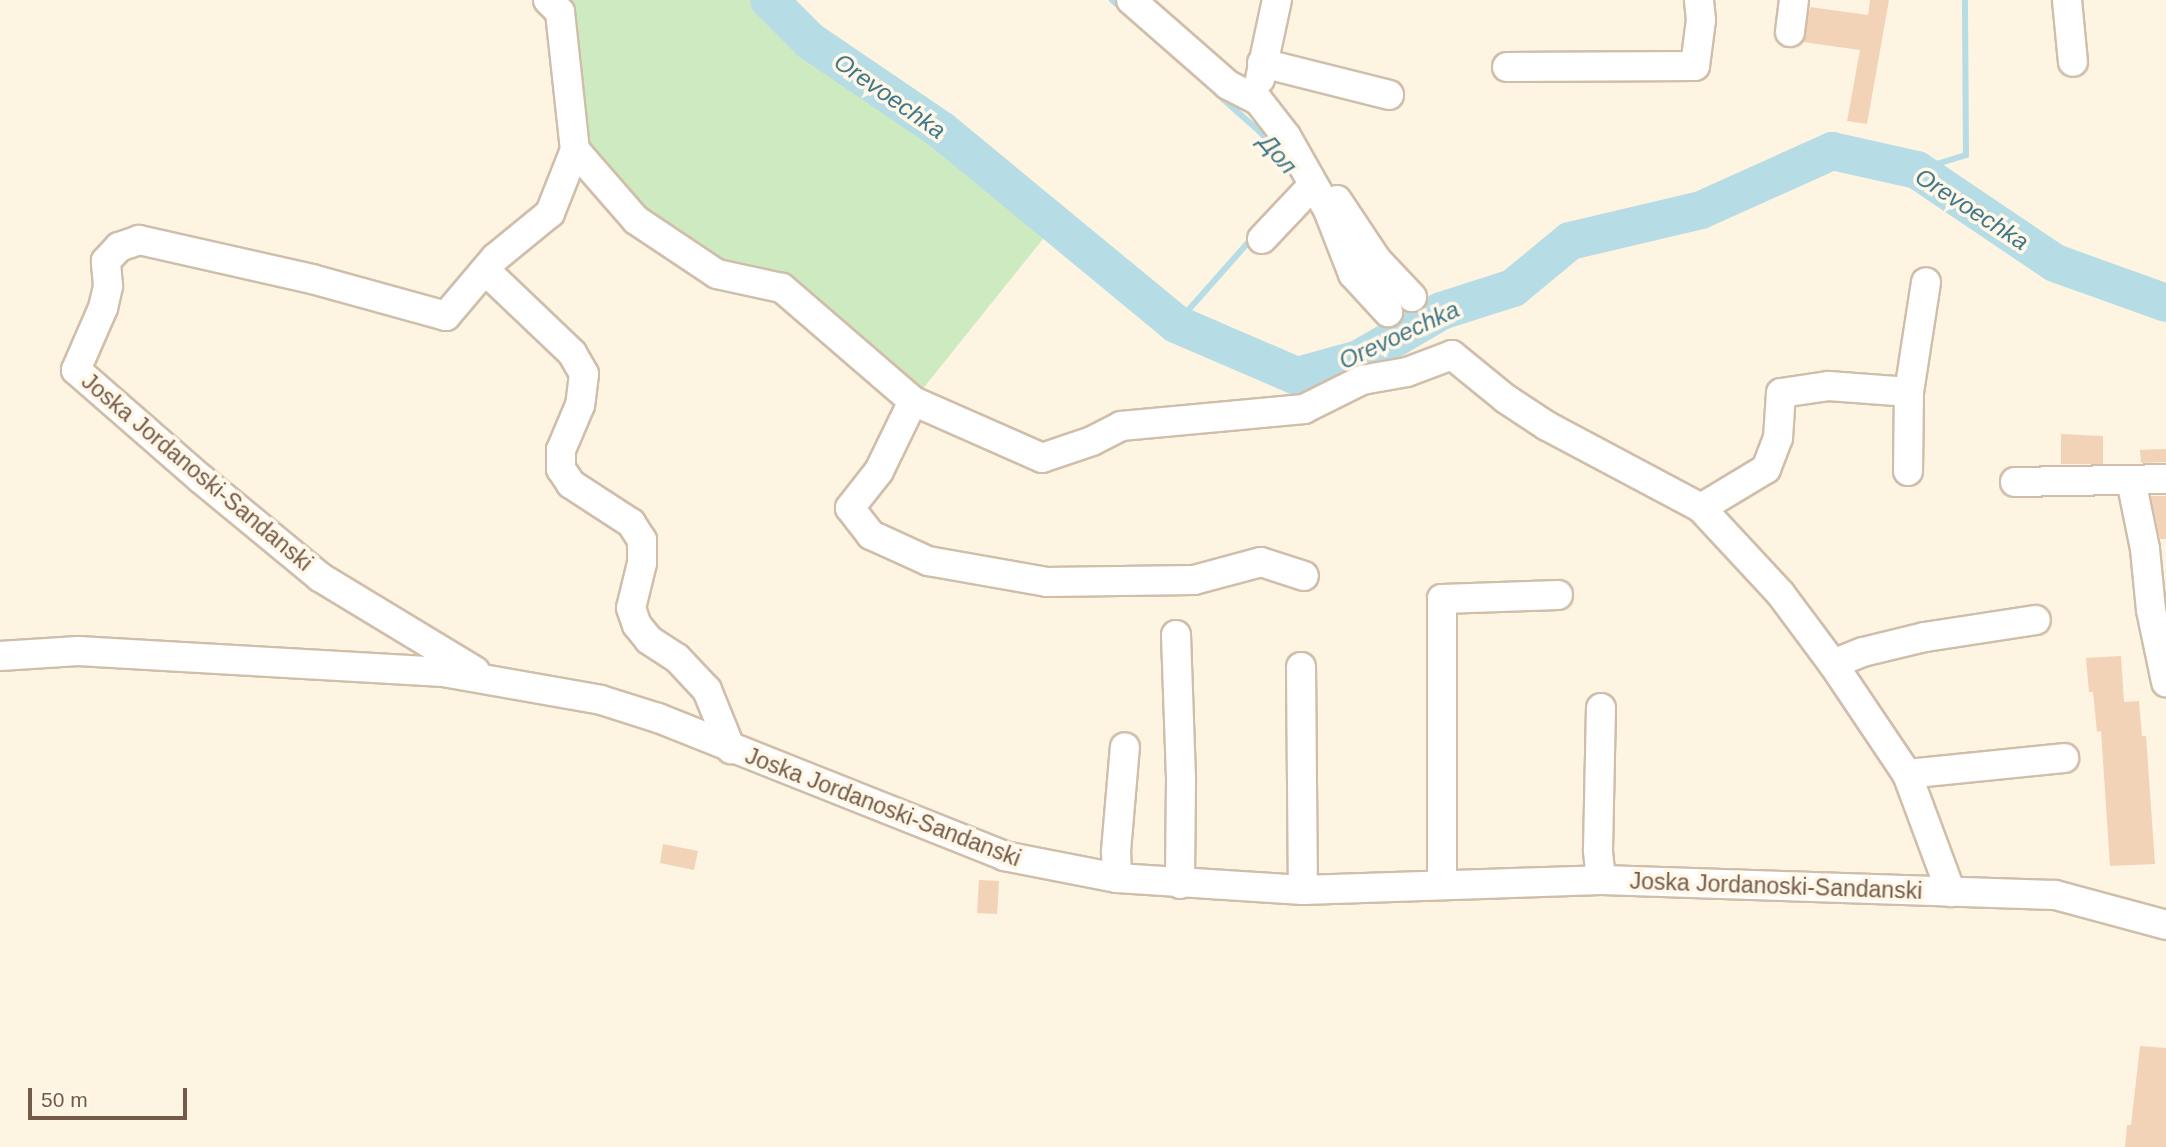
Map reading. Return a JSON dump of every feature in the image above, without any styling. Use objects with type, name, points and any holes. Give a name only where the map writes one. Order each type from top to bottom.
[{"type":"street","name":"Joska Jordanoski-Sandanski","points":[[483,677],[320,576],[76,370],[103,308],[107,286],[106,261],[119,247],[139,240],[312,279],[446,316],[495,258],[550,213],[575,150],[560,12],[548,0]]},
{"type":"street","points":[[1131,0],[1228,85],[1258,100],[1327,183],[1351,225],[1377,260],[1412,297]]},
{"type":"street","points":[[1258,100],[1262,63],[1277,0]]},
{"type":"street","points":[[1507,67],[1695,66],[1701,20],[1699,0]]},
{"type":"street","points":[[1790,33],[1794,0]]},
{"type":"street","points":[[2067,0],[2073,62]]},
{"type":"street","points":[[1262,63],[1389,95]]},
{"type":"street","points":[[1286,136],[1328,210],[1353,274],[1388,312]]},
{"type":"street","name":"Joska Jordanoski-Sandanski","points":[[575,150],[636,220],[717,274],[782,288],[913,401],[1042,458],[1092,441],[1121,426],[1304,409],[1362,380],[1407,372],[1452,355],[1506,400],[1547,426],[1701,508],[1780,593],[1833,664],[1907,775],[1951,892]]},
{"type":"street","points":[[1262,239],[1313,185]]},
{"type":"street","name":"Joska Jordanoski-Sandanski","points":[[486,271],[572,353],[584,374],[580,405],[561,450],[561,469],[571,484],[631,523],[642,540],[642,563],[631,608],[637,625],[649,640],[677,658],[707,690],[731,750]]},
{"type":"street","points":[[1908,471],[1909,392],[1926,282]]},
{"type":"street","points":[[1701,508],[1766,469],[1778,438],[1781,393],[1829,386],[1909,392]]},
{"type":"street","points":[[913,401],[879,471],[850,509],[871,535],[928,561],[1047,582],[1194,580],[1261,562],[1304,576]]},
{"type":"street","points":[[2015,482],[2166,479]]},
{"type":"street","points":[[2131,480],[2155,548],[2166,681]]},
{"type":"street","points":[[1442,886],[1442,599],[1558,595]]},
{"type":"street","points":[[1833,664],[1863,652],[1925,637],[2036,620]]},
{"type":"street","points":[[1176,635],[1181,780],[1180,884]]},
{"type":"street","name":"Joska Jordanoski-Sandanski","points":[[0,656],[78,651],[269,660],[483,677],[601,700],[658,718],[731,750],[1004,856],[1117,877],[1180,884],[1303,890],[1601,880],[2055,895],[2166,925]]},
{"type":"street","points":[[1301,667],[1303,890]]},
{"type":"street","name":"Joska Jordanoski-Sandanski","points":[[1601,708],[1598,849],[1601,880]]},
{"type":"street","points":[[1117,877],[1116,851],[1125,747]]},
{"type":"street","points":[[1907,775],[2064,758]]},
{"type":"green space","points":[[548,0],[769,0],[810,41],[941,130],[1055,224],[913,401],[782,288],[717,274],[575,150]]},
{"type":"building","points":[[1870,0],[1889,0],[1867,124],[1847,121],[1860,50],[1803,42],[1810,7],[1868,15]]},
{"type":"building","points":[[2061,434],[2103,436],[2103,464],[2061,464]]},
{"type":"building","points":[[2166,449],[2166,462],[2141,463],[2140,450]]},
{"type":"building","points":[[2151,496],[2166,496],[2166,539],[2160,539]]},
{"type":"building","points":[[2121,656],[2124,702],[2139,701],[2142,736],[2146,736],[2155,864],[2110,866],[2101,731],[2097,732],[2086,658]]},
{"type":"building","points":[[663,844],[698,851],[694,870],[660,863]]},
{"type":"building","points":[[979,880],[999,881],[997,914],[977,913]]},
{"type":"building","points":[[2140,1046],[2166,1048],[2166,1147],[2125,1147],[2127,1125],[2131,1125]]},
{"type":"waterway","name":"Orevoechka","points":[[769,0],[810,41],[941,130],[1176,324],[1297,376],[1359,359],[1441,311],[1513,288],[1570,241],[1701,210],[1832,151],[1917,170],[2055,263],[2166,303]]},
{"type":"waterway","name":"Дол","points":[[1112,0],[1124,10]]},
{"type":"waterway","points":[[1917,170],[1966,155],[1965,0]]},
{"type":"waterway","name":"Дол","points":[[1215,92],[1260,132],[1287,163]]},
{"type":"waterway","name":"Дол","points":[[1176,324],[1252,238]]}]
